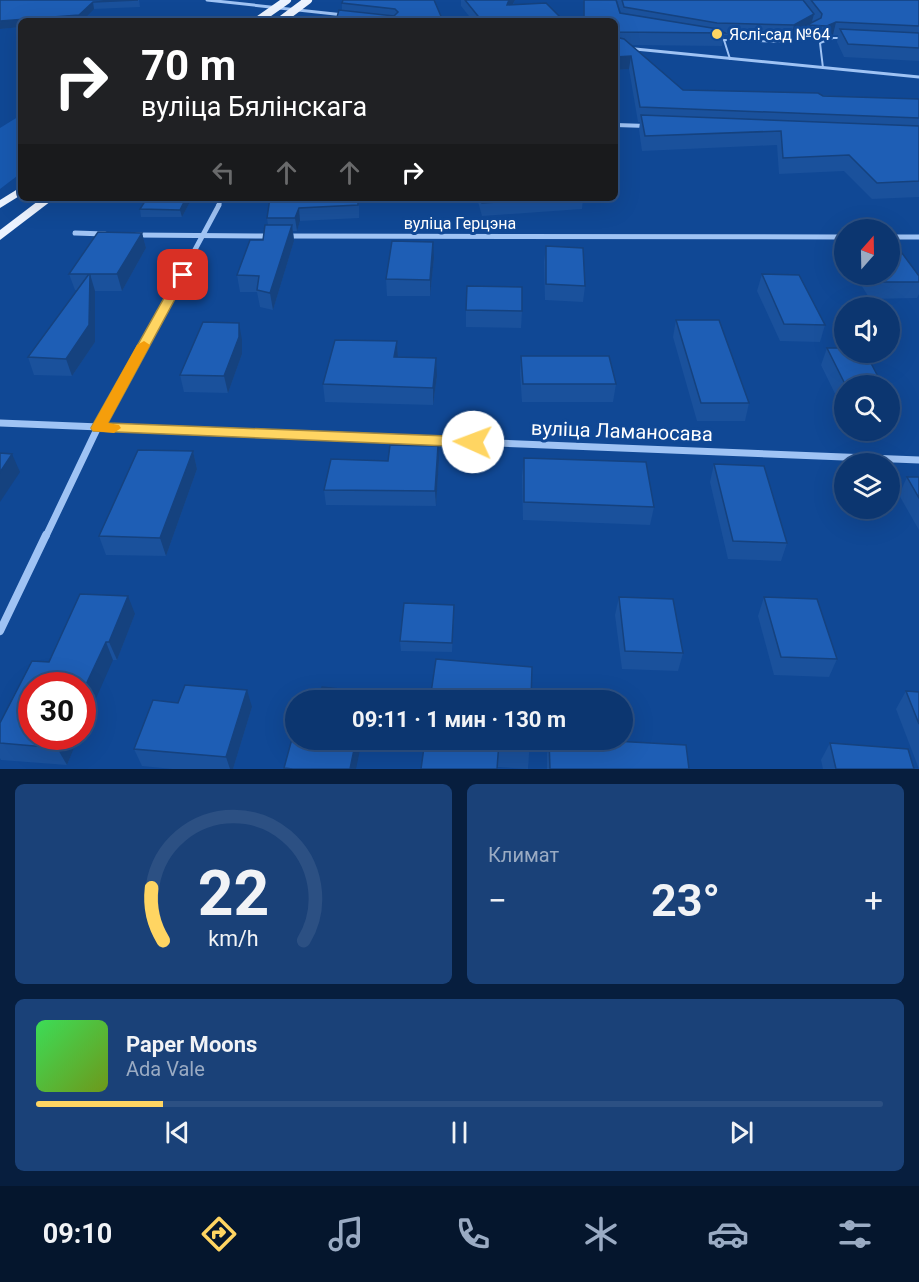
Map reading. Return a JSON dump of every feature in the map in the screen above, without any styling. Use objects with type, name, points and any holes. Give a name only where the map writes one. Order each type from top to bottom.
[{"type":"main road","points":[[261,18],[287,0]]},
{"type":"main road","points":[[284,18],[308,0]]},
{"type":"main road","points":[[0,205],[18,192]]},
{"type":"main road","points":[[0,236],[45,201]]},
{"type":"street","points":[[207,0],[352,16]]},
{"type":"street","points":[[618,47],[919,77]]},
{"type":"street","points":[[618,126],[648,126]]},
{"type":"street","points":[[0,631],[98,428],[204,236],[221,201]]},
{"type":"street","points":[[75,233],[110,234]]},
{"type":"street","name":"вуліца Герцэна","points":[[134,235],[834,237]]},
{"type":"street","points":[[900,237],[919,237]]},
{"type":"street","name":"вуліца Ламаносава","points":[[0,423],[919,459]]},
{"type":"lane","points":[[713,38],[789,42],[816,27]]},
{"type":"lane","points":[[823,68],[820,43],[833,38],[844,39]]},
{"type":"lane","points":[[724,40],[730,58]]},
{"type":"shaded area","points":[[18,117],[18,175],[0,189],[0,128]]},
{"type":"building","points":[[0,0],[138,0],[93,2],[79,15],[0,21]]},
{"type":"building","points":[[343,0],[434,0],[442,18],[337,18],[339,10],[394,16],[398,12],[395,9],[342,3]]},
{"type":"building","points":[[465,0],[509,0],[507,5],[546,3],[561,18],[480,18]]},
{"type":"building","points":[[584,0],[616,0],[620,13],[718,29],[725,33],[618,32],[618,18],[584,18]]},
{"type":"building","points":[[622,0],[803,0],[814,14],[794,25],[717,23],[624,7]]},
{"type":"building","points":[[811,0],[919,0],[919,26],[836,22],[827,26],[807,25],[821,18],[822,14]]},
{"type":"building","points":[[840,29],[919,33],[919,48],[848,44]]},
{"type":"building","points":[[618,38],[624,39],[683,90],[818,93],[823,96],[919,99],[919,118],[640,107],[631,56],[618,57]]},
{"type":"building","points":[[641,115],[919,126],[919,181],[877,183],[849,155],[783,158],[781,131],[645,136]]},
{"type":"building","points":[[145,201],[184,201],[180,210],[140,209]]},
{"type":"building","points":[[270,201],[358,201],[358,205],[299,208],[295,218],[267,218]]},
{"type":"building","points":[[482,201],[514,201],[482,203]]},
{"type":"building","points":[[265,225],[292,225],[270,293],[257,290],[259,276],[237,275],[250,240],[263,240]]},
{"type":"building","points":[[98,232],[142,233],[117,274],[90,274],[89,325],[66,359],[28,357],[89,274],[69,274]]},
{"type":"building","points":[[392,241],[433,242],[430,280],[386,279]]},
{"type":"building","points":[[546,246],[583,248],[585,286],[546,284]]},
{"type":"building","points":[[900,250],[919,276],[919,282],[900,282]]},
{"type":"building","points":[[762,274],[799,275],[825,325],[784,324]]},
{"type":"building","points":[[467,286],[522,287],[522,311],[466,310]]},
{"type":"building","points":[[676,320],[719,320],[749,403],[701,403]]},
{"type":"building","points":[[203,322],[239,323],[239,337],[224,376],[180,375]]},
{"type":"building","points":[[335,340],[397,341],[394,357],[436,358],[433,388],[323,384]]},
{"type":"building","points":[[827,348],[834,348],[834,362]]},
{"type":"building","points":[[521,356],[609,356],[616,384],[523,384]]},
{"type":"building","points":[[834,363],[871,363],[877,375],[840,375]]},
{"type":"building","points":[[390,445],[438,446],[435,491],[324,490],[331,459],[388,461]]},
{"type":"building","points":[[138,450],[193,451],[160,538],[99,536]]},
{"type":"building","points":[[0,453],[12,454],[0,472]]},
{"type":"building","points":[[524,458],[646,462],[654,507],[524,502]]},
{"type":"building","points":[[714,464],[764,466],[787,543],[733,541]]},
{"type":"building","points":[[907,477],[919,477],[919,498]]},
{"type":"building","points":[[80,594],[128,596],[109,642],[106,642],[92,672],[26,672],[32,661],[49,662]]},
{"type":"building","points":[[619,597],[673,599],[683,653],[625,651]]},
{"type":"building","points":[[764,597],[817,599],[837,659],[781,657]]},
{"type":"building","points":[[404,603],[454,605],[452,643],[400,641]]},
{"type":"building","points":[[436,659],[532,667],[531,690],[431,690]]},
{"type":"building","points":[[185,685],[247,690],[226,757],[134,749],[153,700],[178,703]]},
{"type":"building","points":[[322,687],[348,690],[321,690]]},
{"type":"building","points":[[18,688],[18,745],[0,743],[0,723]]},
{"type":"building","points":[[906,691],[919,692],[919,724]]},
{"type":"building","points":[[633,742],[686,745],[689,769],[550,769],[549,750],[633,750]]},
{"type":"building","points":[[830,743],[908,749],[914,769],[836,769]]},
{"type":"building","points":[[289,750],[354,750],[350,769],[284,768]]},
{"type":"building","points":[[424,750],[498,750],[497,769],[421,769]]},
{"type":"slow traffic","points":[[114,428],[98,428],[144,345]]},
{"type":"place","name":"Яслі-сад №64","points":[[717,34]]},
{"type":"route","points":[[183,275],[98,428],[473,442]]}]
